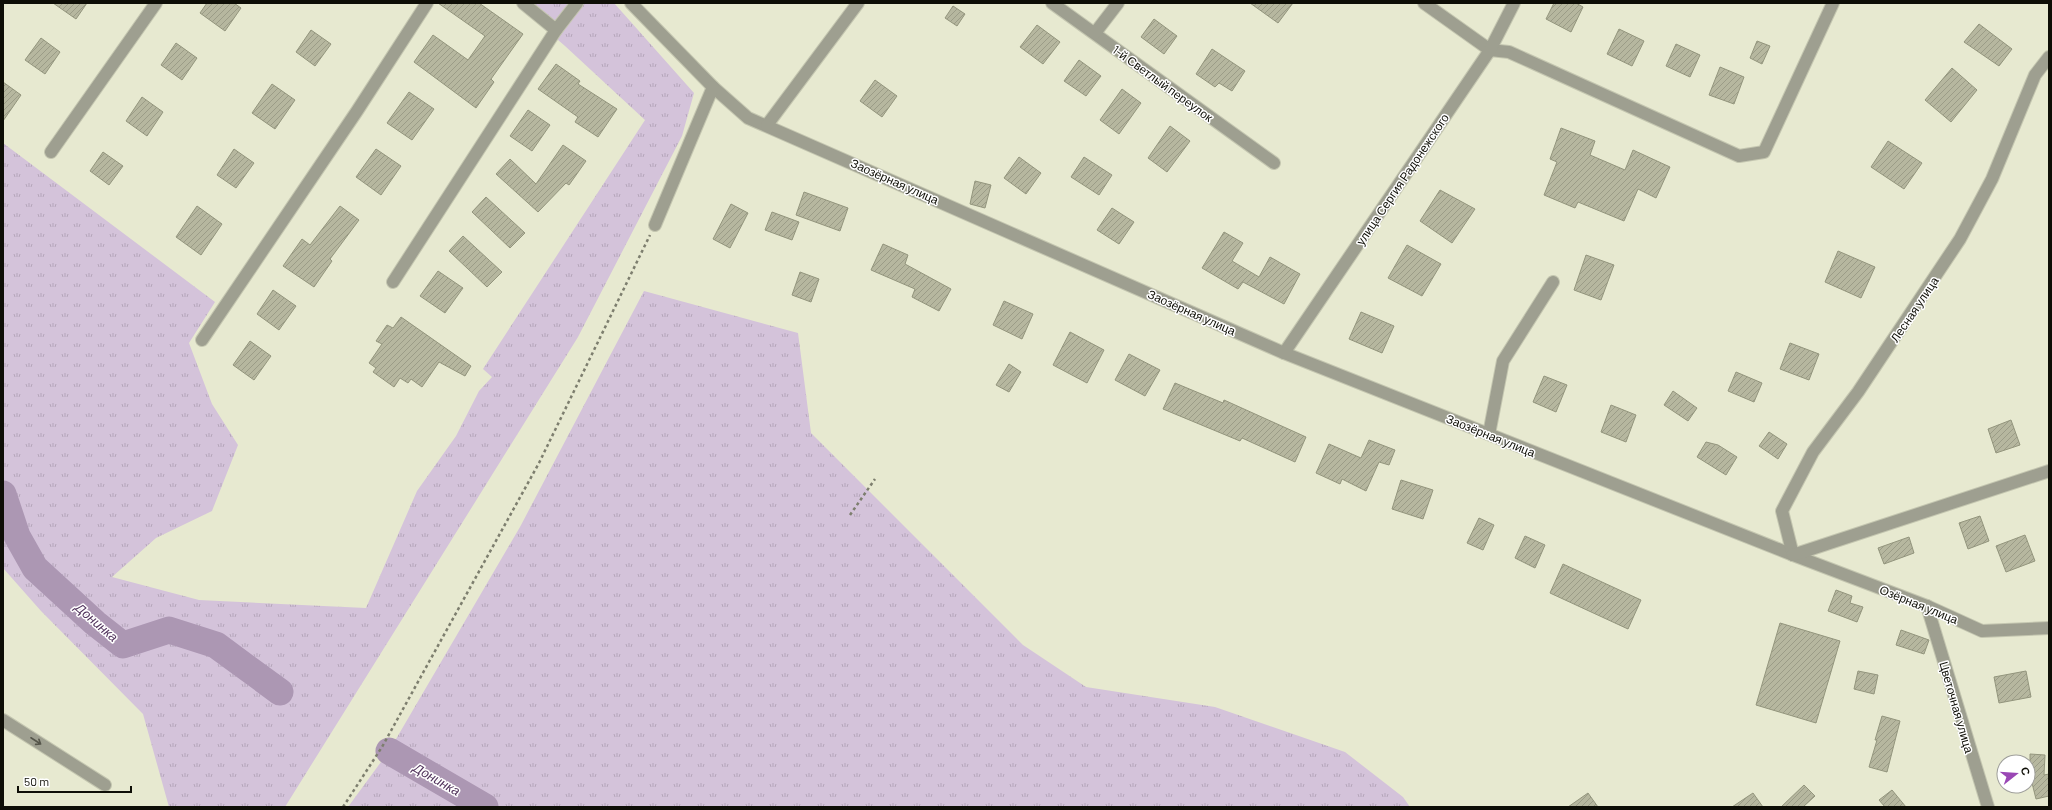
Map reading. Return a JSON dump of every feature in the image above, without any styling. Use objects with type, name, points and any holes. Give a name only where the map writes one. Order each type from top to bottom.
[{"type":"street","points":[[51,152],[156,3]]},
{"type":"street","points":[[202,340],[357,111],[427,3]]},
{"type":"street","points":[[523,3],[556,30]]},
{"type":"street","points":[[393,282],[556,30],[577,3]]},
{"type":"street","name":"Заозёрная улица","points":[[631,3],[713,87],[748,118],[1284,352],[1793,555]]},
{"type":"street","points":[[767,125],[858,3]]},
{"type":"street","name":"1-й Светлый переулок","points":[[1052,3],[1274,163]]},
{"type":"street","points":[[1095,34],[1118,3]]},
{"type":"street","points":[[1424,3],[1490,50],[1509,52],[1739,156],[1764,152],[1833,3]]},
{"type":"street","name":"улица Сергия Радонежского","points":[[1284,352],[1490,50],[1514,3]]},
{"type":"street","name":"Лесная улица","points":[[1793,555],[1782,511],[1813,452],[1858,392],[1960,239],[1992,179],[2035,75],[2049,57]]},
{"type":"street","points":[[655,225],[713,87]]},
{"type":"street","points":[[1488,434],[1503,361],[1553,282]]},
{"type":"street","points":[[1793,555],[2049,471]]},
{"type":"street","name":"Озёрная улица","points":[[1793,555],[1927,606],[1982,631],[2049,628]]},
{"type":"street","name":"Цветочная улица","points":[[1927,606],[1988,807]]},
{"type":"street","points":[[3,720],[105,785]]},
{"type":"path","points":[[343,807],[382,747],[539,463],[655,225]]},
{"type":"path","points":[[850,515],[875,479]]},
{"type":"green space","points":[[515,3],[614,3],[694,93],[682,136],[578,337],[285,807],[169,807],[143,714],[41,611],[3,568],[3,143],[215,302],[189,343],[212,404],[238,445],[212,511],[156,538],[112,577],[199,600],[366,608],[417,491],[456,436],[479,391],[492,377],[483,369],[645,120],[565,46]]},
{"type":"green space","points":[[644,291],[798,333],[811,433],[1023,645],[1086,687],[1215,707],[1345,752],[1403,797],[1410,807],[348,807],[389,751],[520,527]]},
{"type":"building","points":[[53,3],[87,3],[76,19]]},
{"type":"building","points":[[207,3],[234,3],[241,8],[225,31],[200,13]]},
{"type":"building","points":[[438,3],[479,3],[523,34],[491,79],[494,82],[476,108],[414,62],[433,35],[468,60],[485,36]]},
{"type":"building","points":[[1250,3],[1293,3],[1278,23]]},
{"type":"building","points":[[1554,3],[1576,3],[1583,7],[1571,32],[1546,19]]},
{"type":"building","points":[[953,6],[965,14],[957,26],[945,18]]},
{"type":"building","points":[[1154,19],[1177,36],[1164,54],[1141,37]]},
{"type":"building","points":[[1979,24],[2012,49],[1999,66],[1964,42]]},
{"type":"building","points":[[1037,25],[1060,42],[1043,64],[1020,47]]},
{"type":"building","points":[[1619,29],[1644,41],[1632,66],[1607,54]]},
{"type":"building","points":[[311,30],[331,44],[315,66],[296,52]]},
{"type":"building","points":[[41,38],[60,52],[45,74],[25,60]]},
{"type":"building","points":[[1757,41],[1770,46],[1762,64],[1750,58]]},
{"type":"building","points":[[176,43],[197,58],[182,80],[161,65]]},
{"type":"building","points":[[1676,44],[1700,55],[1690,77],[1666,66]]},
{"type":"building","points":[[1212,49],[1245,71],[1232,91],[1219,83],[1215,87],[1196,74]]},
{"type":"building","points":[[1079,60],[1101,76],[1086,96],[1064,81]]},
{"type":"building","points":[[556,64],[580,81],[578,84],[617,109],[598,137],[575,122],[578,117],[538,89]]},
{"type":"building","points":[[1720,67],[1744,77],[1734,104],[1709,95]]},
{"type":"building","points":[[1952,68],[1977,90],[1951,122],[1925,100]]},
{"type":"building","points":[[875,80],[897,96],[882,117],[860,101]]},
{"type":"building","points":[[3,82],[21,95],[3,121]]},
{"type":"building","points":[[272,84],[295,100],[275,129],[252,113]]},
{"type":"building","points":[[1122,89],[1141,103],[1119,134],[1100,120]]},
{"type":"building","points":[[409,92],[434,109],[412,140],[387,123]]},
{"type":"building","points":[[142,97],[163,112],[147,136],[126,121]]},
{"type":"building","points":[[528,110],[550,125],[532,151],[510,136]]},
{"type":"building","points":[[1170,126],[1190,141],[1167,172],[1148,158]]},
{"type":"building","points":[[1561,128],[1595,141],[1590,155],[1625,170],[1633,150],[1670,167],[1656,198],[1638,189],[1624,221],[1578,202],[1575,208],[1544,195],[1557,162],[1550,159]]},
{"type":"building","points":[[1888,141],[1922,163],[1904,189],[1871,167]]},
{"type":"building","points":[[563,145],[586,161],[569,185],[566,183],[538,212],[496,174],[510,159],[536,184]]},
{"type":"building","points":[[234,149],[254,163],[236,188],[217,175]]},
{"type":"building","points":[[376,149],[401,166],[381,195],[356,177]]},
{"type":"building","points":[[103,152],[123,166],[109,185],[90,171]]},
{"type":"building","points":[[1019,157],[1041,173],[1026,194],[1004,178]]},
{"type":"building","points":[[1084,157],[1112,175],[1099,195],[1071,177]]},
{"type":"building","points":[[975,181],[991,185],[985,208],[970,204]]},
{"type":"building","points":[[1440,190],[1475,209],[1452,243],[1420,221]]},
{"type":"building","points":[[804,192],[848,208],[840,231],[796,215]]},
{"type":"building","points":[[486,197],[525,233],[510,248],[472,212]]},
{"type":"building","points":[[731,204],[748,213],[730,248],[713,239]]},
{"type":"building","points":[[197,206],[222,224],[201,255],[176,237]]},
{"type":"building","points":[[340,206],[359,220],[330,259],[332,261],[314,287],[283,266],[302,239],[310,245]]},
{"type":"building","points":[[1112,208],[1134,222],[1119,244],[1097,230]]},
{"type":"building","points":[[772,212],[799,222],[792,240],[765,230]]},
{"type":"building","points":[[1224,232],[1243,243],[1232,261],[1259,277],[1270,257],[1300,274],[1284,304],[1243,282],[1238,289],[1202,268]]},
{"type":"building","points":[[463,236],[502,272],[487,287],[449,251]]},
{"type":"building","points":[[883,244],[908,255],[905,264],[951,289],[939,311],[912,297],[915,289],[871,270]]},
{"type":"building","points":[[1407,245],[1441,264],[1422,296],[1388,278]]},
{"type":"building","points":[[1838,251],[1875,267],[1861,298],[1825,282]]},
{"type":"building","points":[[1586,255],[1614,265],[1601,300],[1574,290]]},
{"type":"building","points":[[438,271],[463,288],[445,313],[420,296]]},
{"type":"building","points":[[800,272],[819,279],[811,302],[792,295]]},
{"type":"building","points":[[273,290],[296,306],[279,330],[257,314]]},
{"type":"building","points":[[1004,301],[1033,314],[1022,339],[993,325]]},
{"type":"building","points":[[1361,312],[1394,326],[1382,353],[1349,339]]},
{"type":"building","points":[[401,317],[471,366],[465,376],[439,362],[422,387],[411,379],[408,383],[400,378],[394,387],[373,372],[376,368],[369,363],[382,344],[376,341],[387,325],[393,328]]},
{"type":"building","points":[[1070,332],[1104,350],[1087,383],[1053,365]]},
{"type":"building","points":[[250,341],[271,356],[254,380],[233,365]]},
{"type":"building","points":[[1790,343],[1819,354],[1809,380],[1780,369]]},
{"type":"building","points":[[1129,354],[1160,370],[1145,396],[1115,380]]},
{"type":"building","points":[[1009,364],[1021,372],[1009,392],[996,385]]},
{"type":"building","points":[[1736,372],[1762,383],[1754,402],[1728,391]]},
{"type":"building","points":[[1544,376],[1567,385],[1556,412],[1533,402]]},
{"type":"building","points":[[1175,383],[1223,403],[1224,400],[1306,437],[1295,462],[1242,438],[1240,441],[1163,409]]},
{"type":"building","points":[[1673,391],[1697,408],[1688,421],[1664,405]]},
{"type":"building","points":[[1611,405],[1636,415],[1626,442],[1601,432]]},
{"type":"building","points":[[2011,420],[2020,445],[1996,453],[1988,429]]},
{"type":"building","points":[[1769,432],[1787,444],[1778,459],[1759,446]]},
{"type":"building","points":[[1369,440],[1395,450],[1389,465],[1379,462],[1366,491],[1342,479],[1340,484],[1316,473],[1329,444],[1361,458]]},
{"type":"building","points":[[1706,442],[1718,445],[1737,457],[1726,475],[1697,457]]},
{"type":"building","points":[[1401,480],[1433,490],[1423,519],[1392,509]]},
{"type":"building","points":[[1980,516],[1989,541],[1968,549],[1959,523]]},
{"type":"building","points":[[1479,518],[1494,525],[1483,550],[1467,543]]},
{"type":"building","points":[[2025,535],[2035,561],[2006,572],[1996,546]]},
{"type":"building","points":[[1525,536],[1545,545],[1535,568],[1515,558]]},
{"type":"building","points":[[1909,537],[1914,553],[1884,564],[1878,548]]},
{"type":"building","points":[[1563,564],[1641,600],[1628,629],[1550,593]]},
{"type":"building","points":[[1836,590],[1852,596],[1850,603],[1863,607],[1857,622],[1828,611]]},
{"type":"building","points":[[1780,623],[1840,641],[1816,723],[1756,705]]},
{"type":"building","points":[[1901,630],[1929,640],[1924,654],[1896,645]]},
{"type":"building","points":[[1858,671],[1878,675],[1874,694],[1854,689]]},
{"type":"building","points":[[2026,671],[2031,697],[1999,703],[1994,677]]},
{"type":"building","points":[[1882,716],[1900,721],[1887,772],[1869,767]]},
{"type":"building","points":[[2036,754],[2045,755],[2044,775],[2049,774],[2049,796],[2036,799],[2035,794],[2036,794]]},
{"type":"building","points":[[1804,785],[1815,796],[1803,807],[1781,807]]},
{"type":"building","points":[[1892,790],[1906,807],[1885,807],[1879,800]]},
{"type":"building","points":[[1588,793],[1598,807],[1568,807]]},
{"type":"building","points":[[1753,793],[1763,807],[1732,807]]},
{"type":"waterway","name":"Донинка","points":[[3,494],[17,536],[35,568],[95,623],[123,645],[169,630],[216,645],[280,692]]},
{"type":"waterway","name":"Донинка","points":[[389,751],[485,807]]}]
